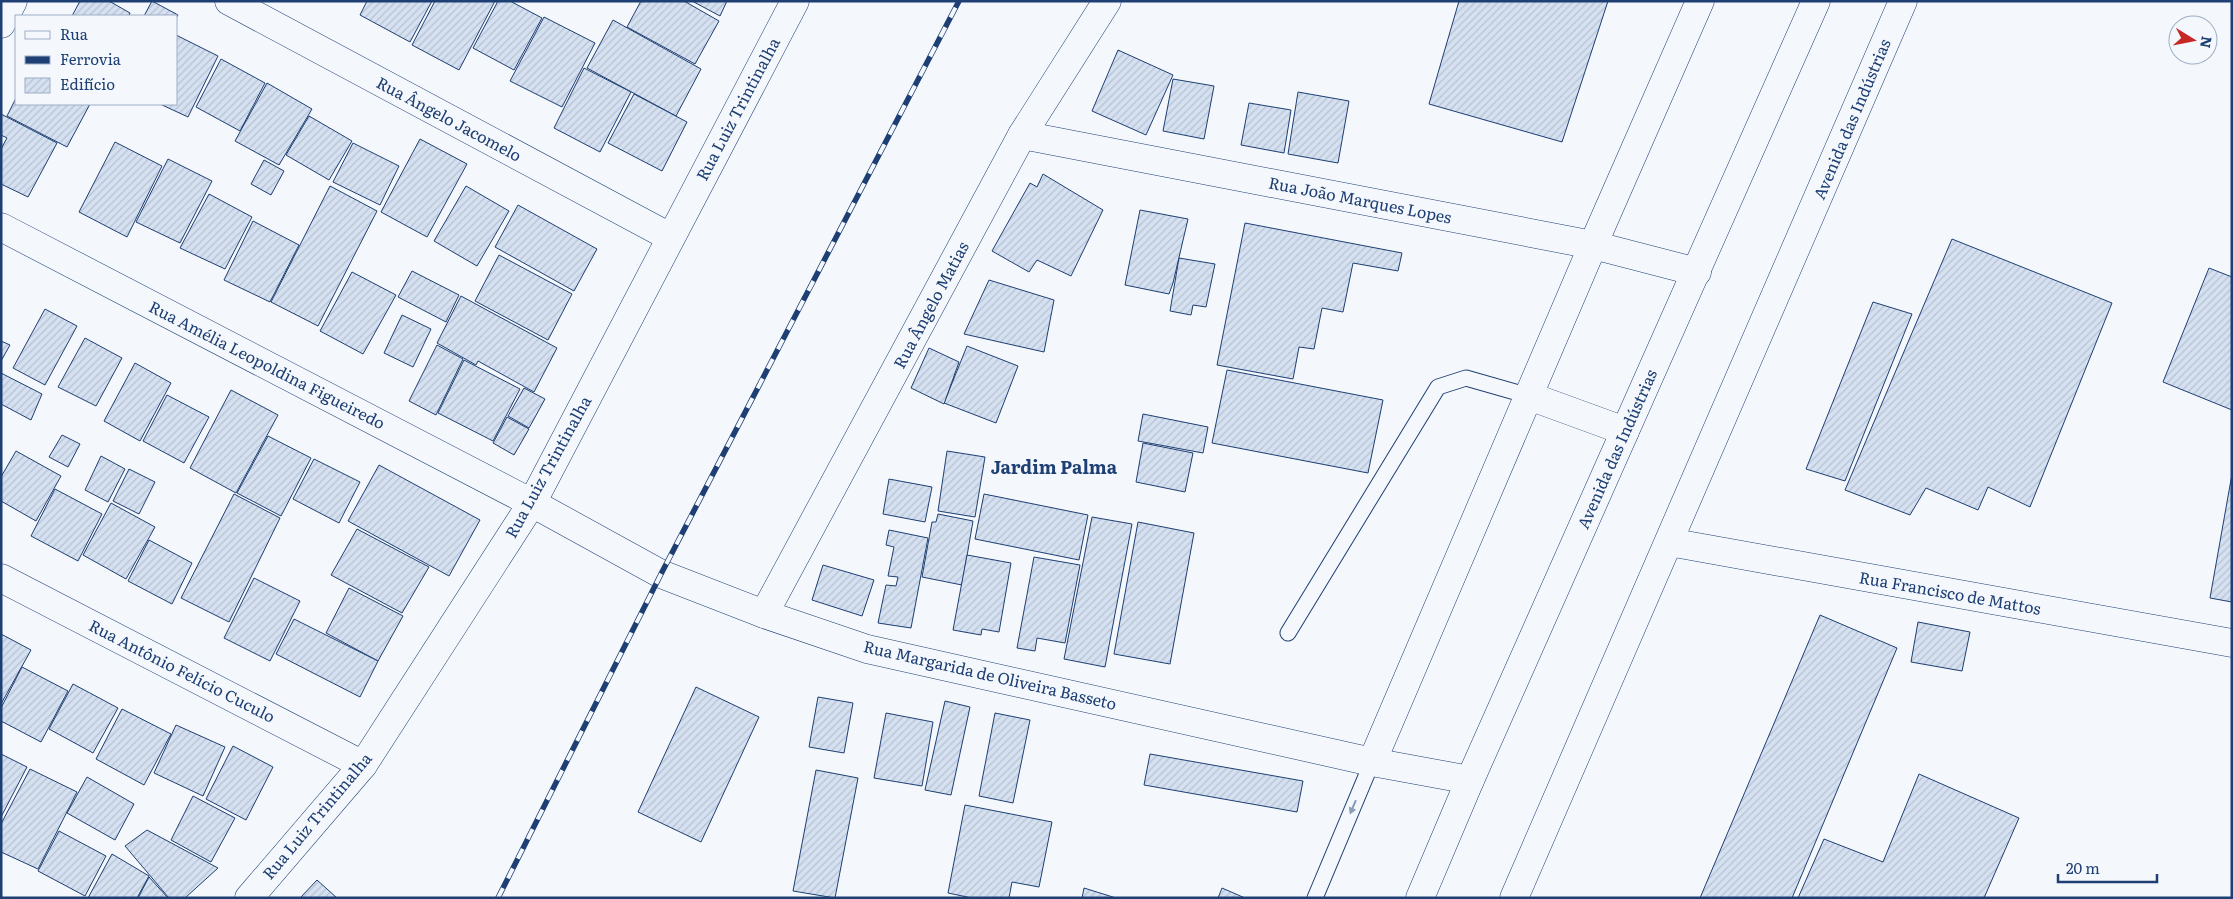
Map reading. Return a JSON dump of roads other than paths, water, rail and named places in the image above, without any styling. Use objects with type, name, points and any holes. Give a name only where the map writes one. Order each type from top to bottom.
[{"type":"street","points":[[1,24],[13,1]]},
{"type":"street","name":"Rua Ângelo Jacomelo","points":[[228,1],[670,237]]},
{"type":"street","name":"Rua Luiz Trintinalha","points":[[249,898],[363,765],[532,503],[795,1]]},
{"type":"street","name":"Rua Ângelo Matias","points":[[764,614],[1022,135],[1107,1]]},
{"type":"street","points":[[1372,762],[1593,245],[1700,1]]},
{"type":"street","name":"Avenida das Indústrias","points":[[1420,898],[1470,780],[1816,1]]},
{"type":"street","name":"Avenida das Indústrias","points":[[1514,898],[1903,1]]},
{"type":"street","name":"Rua João Marques Lopes","points":[[1022,135],[1593,245],[1697,272]]},
{"type":"street","name":"Rua Amélia Leopoldina Figueiredo","points":[[1,228],[532,503]]},
{"type":"street","points":[[1528,396],[1625,431]]},
{"type":"street","name":"Rua Margarida de Oliveira Basseto","points":[[532,503],[661,574],[764,614],[867,649],[1372,762],[1470,780]]},
{"type":"street","name":"Rua Francisco de Mattos","points":[[1669,542],[2232,644]]},
{"type":"street","name":"Rua Antônio Felício Cuculo","points":[[1,578],[363,765]]},
{"type":"lane","points":[[1288,633],[1438,387],[1466,378],[1528,396]]},
{"type":"lane","points":[[1314,898],[1372,762]]},
{"type":"railway","points":[[498,898],[661,574],[959,1]]},
{"type":"district","name":"Jardim Palma","points":[[1054,468]]}]
